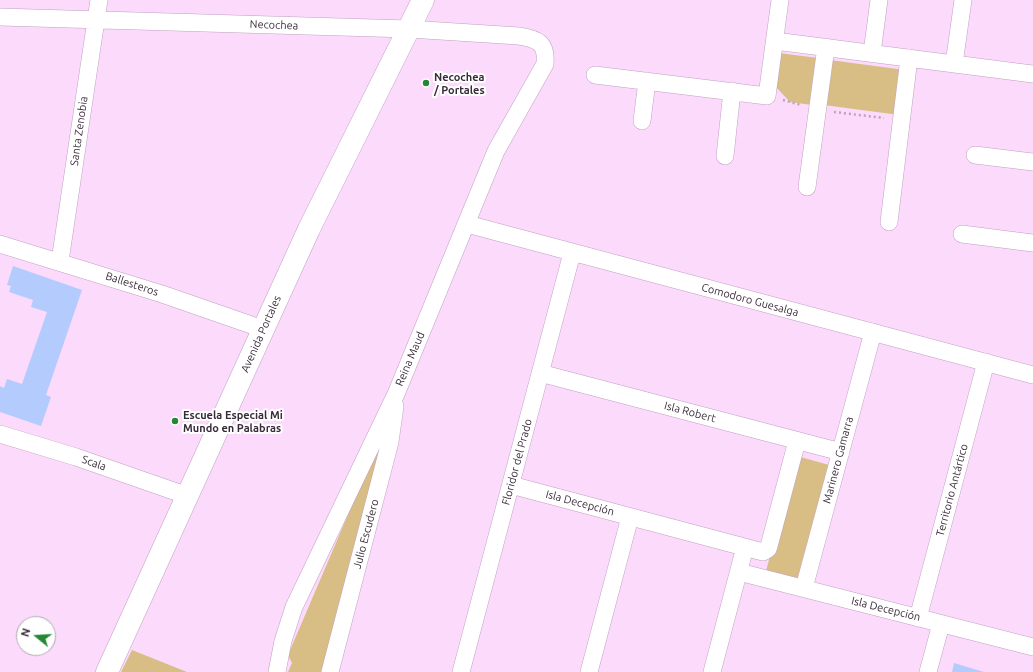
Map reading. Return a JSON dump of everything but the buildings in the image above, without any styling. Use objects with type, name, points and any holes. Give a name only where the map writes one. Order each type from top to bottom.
[{"type":"main road","name":"Avenida Portales","points":[[107,672],[309,229],[410,29],[423,0]]},
{"type":"street","name":"Santa Zenobia","points":[[60,261],[98,0]]},
{"type":"street","points":[[595,75],[767,96],[775,41],[777,0]]},
{"type":"street","points":[[872,53],[879,0]]},
{"type":"street","points":[[954,64],[963,0]]},
{"type":"street","name":"Necochea","points":[[0,17],[410,29],[519,36],[530,38],[539,42],[544,48]]},
{"type":"street","points":[[775,41],[1033,74]]},
{"type":"street","points":[[808,187],[826,47]]},
{"type":"street","name":"Reina Maud","points":[[277,672],[287,626],[294,607],[396,394],[496,151],[545,64],[546,56],[544,48]]},
{"type":"street","points":[[889,222],[909,58]]},
{"type":"street","points":[[642,121],[647,81]]},
{"type":"street","points":[[725,156],[732,91]]},
{"type":"street","points":[[975,156],[1033,162]]},
{"type":"street","name":"Comodoro Guesalga","points":[[467,224],[1033,375]]},
{"type":"street","points":[[962,234],[1033,243]]},
{"type":"street","name":"Ballesteros","points":[[0,244],[60,261],[263,329]]},
{"type":"street","name":"Floridor del Prado","points":[[461,672],[572,253]]},
{"type":"street","name":"Marinero Gamarra","points":[[804,588],[873,332]]},
{"type":"street","name":"Territorio Antártico","points":[[918,618],[986,362]]},
{"type":"street","name":"Isla Robert","points":[[540,373],[840,452]]},
{"type":"street","name":"Julio Escudero","points":[[330,672],[390,442],[396,394]]},
{"type":"street","name":"Scala","points":[[0,434],[76,457],[188,496]]},
{"type":"street","name":"Isla Decepción","points":[[511,485],[745,547],[766,551],[770,546],[797,441]]},
{"type":"street","points":[[589,672],[630,517]]},
{"type":"street","points":[[712,672],[745,547]]},
{"type":"street","name":"Isla Decepción","points":[[739,572],[1033,647]]},
{"type":"street","points":[[928,672],[941,624]]},
{"type":"shaded area","points":[[779,53],[818,58],[812,105],[790,102],[775,86]]},
{"type":"shaded area","points":[[830,60],[905,70],[899,115],[824,105]]},
{"type":"shaded area","points":[[380,440],[383,446],[323,672],[288,672],[292,663],[288,655]]},
{"type":"shaded area","points":[[797,456],[829,465],[797,580],[766,571]]},
{"type":"shaded area","points":[[132,650],[187,672],[121,672]]},
{"type":"place","name":"Necochea / Portales","points":[[426,83]]},
{"type":"place","name":"Escuela Especial Mi Mundo en Palabras","points":[[175,421]]}]
